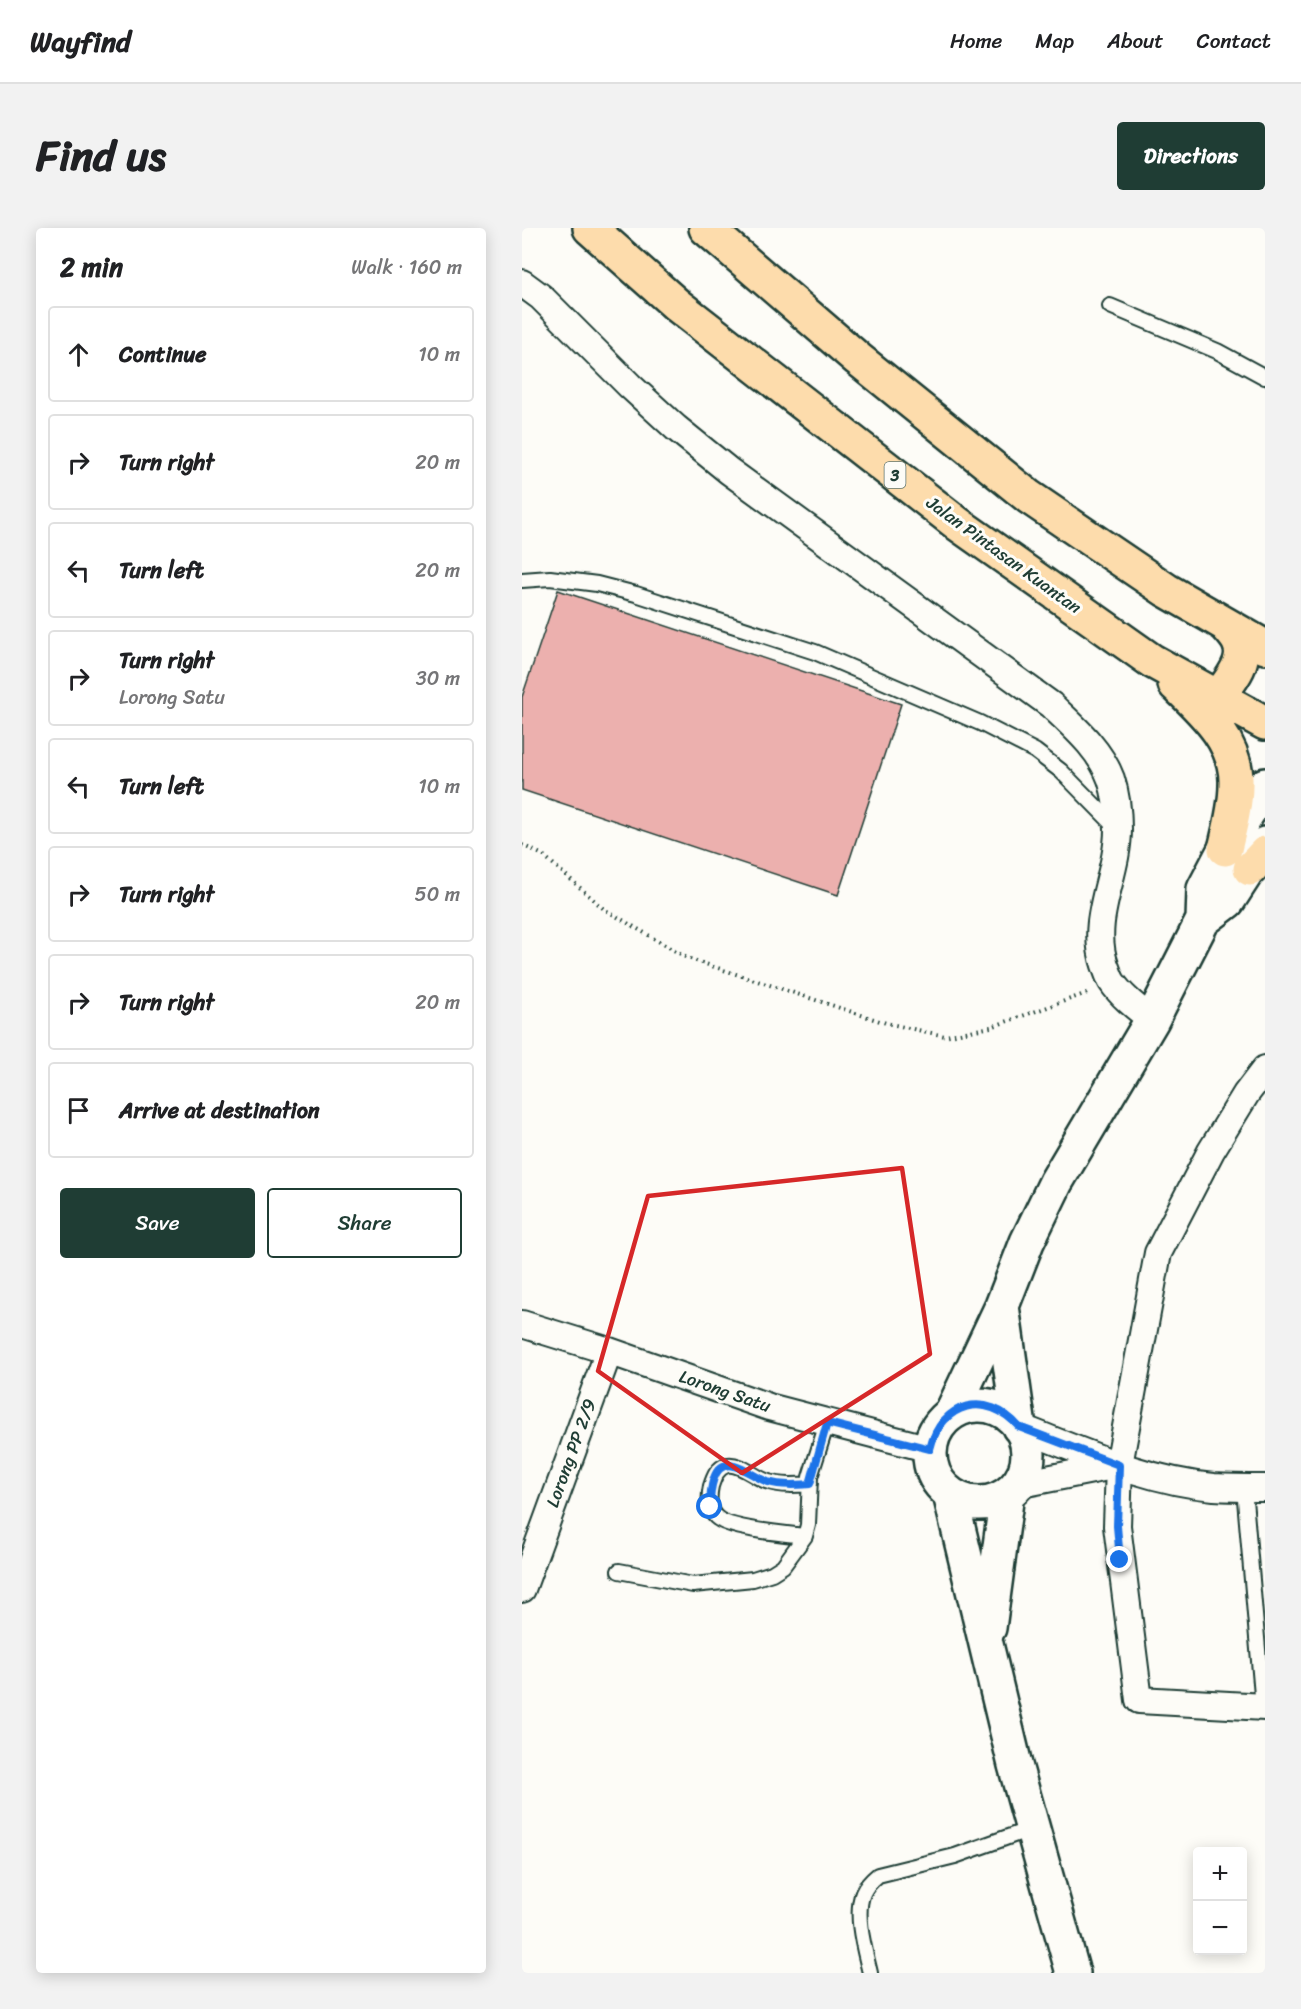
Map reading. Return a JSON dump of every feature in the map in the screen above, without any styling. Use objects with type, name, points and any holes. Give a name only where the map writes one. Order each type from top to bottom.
[{"type":"highway","name":"Jalan Pintasan Kuantan","points":[[590,228],[677,305],[958,524],[1152,661],[1265,723]]},
{"type":"highway","points":[[706,228],[858,359],[1029,497],[1166,590],[1265,647]]},
{"type":"highway","points":[[1219,696],[1236,671],[1241,659],[1240,643],[1227,626]]},
{"type":"highway","points":[[1152,661],[1215,726],[1229,747],[1235,766],[1251,854]]},
{"type":"street","points":[[522,283],[541,297],[630,386],[676,428],[729,471],[1051,705],[1082,734],[1101,759],[1111,780],[1118,830],[1099,927],[1103,958],[1113,983],[1127,1000],[1152,1020]]},
{"type":"street","points":[[951,1414],[1056,1182],[1152,1020],[1203,920],[1204,889],[1251,854],[1265,785]]},
{"type":"street","points":[[1264,1707],[1139,1700],[1117,1526],[1119,1465],[1158,1253],[1210,1151],[1246,1094],[1265,1069]]},
{"type":"street","points":[[1002,1305],[1019,1427]]},
{"type":"street","name":"Lorong Satu","points":[[522,1324],[609,1351],[770,1407],[930,1449]]},
{"type":"street","name":"Lorong PP 2/9","points":[[522,1589],[609,1351]]},
{"type":"street","points":[[975,1405],[987,1406],[1011,1417],[1019,1427],[1026,1441],[1028,1456],[1024,1471],[1012,1489],[996,1500],[973,1503],[961,1500],[950,1494],[934,1474],[930,1462],[933,1436],[940,1424],[951,1414],[975,1405]]},
{"type":"street","points":[[1019,1427],[1119,1465],[1168,1479],[1202,1485],[1254,1488]]},
{"type":"street","points":[[1012,1489],[1119,1465]]},
{"type":"street","points":[[986,1649],[1012,1489]]},
{"type":"street","points":[[950,1494],[986,1649],[1073,1973]]},
{"type":"lane","points":[[1110,306],[1217,351],[1265,377]]},
{"type":"lane","points":[[522,580],[550,578],[597,584],[636,594],[815,652],[980,723],[1035,751],[1061,771],[1118,830]]},
{"type":"lane","points":[[619,1571],[693,1585],[753,1579],[772,1573],[783,1566],[805,1536],[808,1525],[810,1484],[827,1423]]},
{"type":"lane","points":[[805,1536],[766,1531],[724,1521],[716,1517],[710,1507],[710,1492],[715,1475],[724,1466],[731,1465],[768,1482],[810,1484]]},
{"type":"lane","points":[[1254,1488],[1264,1707]]},
{"type":"lane","points":[[870,1973],[861,1932],[860,1906],[862,1894],[869,1883],[878,1875],[955,1856],[1033,1828]]},
{"type":"path","points":[[522,845],[543,855],[604,909],[687,958],[886,1023],[945,1036],[991,1027],[1113,983]]},
{"type":"highlighted area","points":[[902,1168],[930,1354],[742,1473],[598,1371],[648,1196]]},
{"type":"building","points":[[558,590],[901,704],[838,895],[522,790],[522,697]]},
{"type":"route","points":[[710,1507],[710,1492],[715,1475],[724,1466],[737,1466],[768,1482],[810,1484],[827,1423],[930,1449],[933,1436],[940,1424],[951,1414],[975,1405],[987,1406],[1011,1417],[1019,1427],[1119,1465],[1117,1526],[1120,1560]]}]
